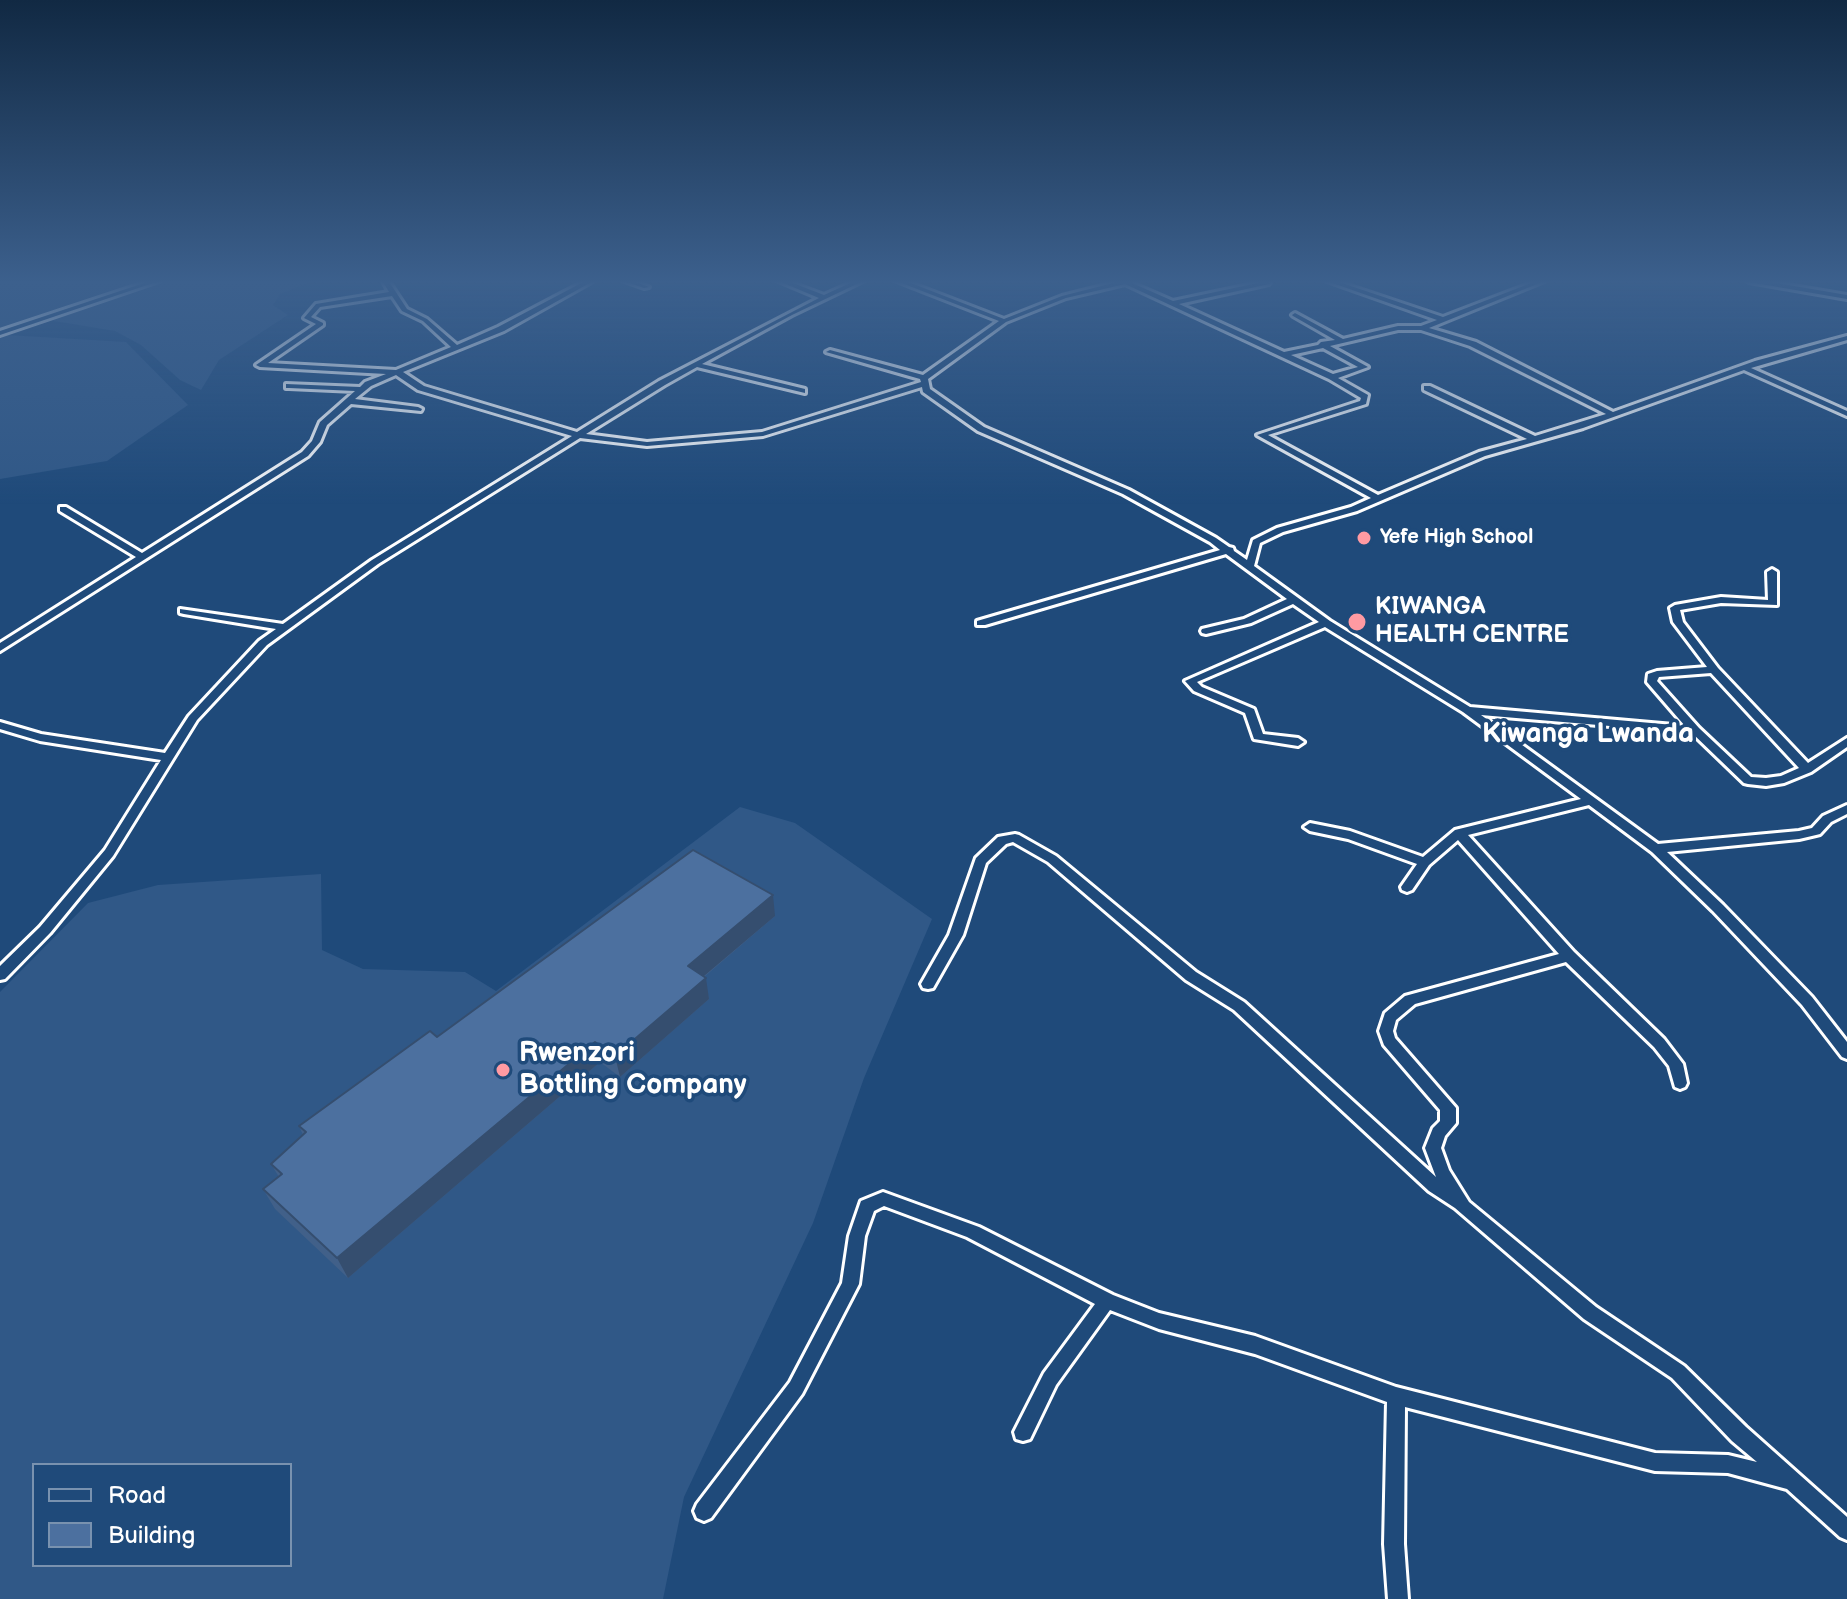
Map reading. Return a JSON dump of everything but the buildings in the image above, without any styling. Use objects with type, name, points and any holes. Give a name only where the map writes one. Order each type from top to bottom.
[{"type":"street","points":[[272,355],[260,362],[262,366],[397,372],[421,388],[578,435],[647,444],[763,434],[925,380],[959,355]]},
{"type":"street","points":[[0,648],[305,454],[316,442],[323,424],[362,389],[440,355]]},
{"type":"street","points":[[0,975],[45,930],[109,853],[168,757],[217,688],[283,627],[375,562],[578,435],[715,355]]},
{"type":"street","points":[[839,355],[925,380]]},
{"type":"street","points":[[1282,355],[1332,377],[1365,397],[1365,400],[1261,435],[1375,497]]},
{"type":"street","points":[[1332,377],[1364,367],[1341,355]]},
{"type":"street","points":[[1494,355],[1612,414]]},
{"type":"street","points":[[1250,565],[1252,547],[1263,537],[1354,509],[1375,497],[1482,454],[1790,355]]},
{"type":"street","points":[[696,365],[802,391]]},
{"type":"street","points":[[1745,368],[1847,414]]},
{"type":"street","points":[[925,380],[926,390],[981,429],[1126,492],[1230,550],[1326,623],[1467,710],[1656,849],[1761,951],[1824,1021],[1847,1053]]},
{"type":"street","points":[[289,386],[362,389]]},
{"type":"street","points":[[1427,388],[1532,438]]},
{"type":"street","points":[[349,401],[418,409]]},
{"type":"street","points":[[63,509],[142,557]]},
{"type":"street","points":[[981,623],[1230,550]]},
{"type":"street","points":[[1772,572],[1773,603],[1721,600],[1675,608],[1678,622],[1714,670],[1807,769]]},
{"type":"street","points":[[1206,631],[1247,621],[1293,600]]},
{"type":"street","points":[[184,611],[283,627]]},
{"type":"street","points":[[1298,742],[1258,737],[1250,711],[1198,689],[1190,681],[1326,623]]},
{"type":"street","points":[[1714,670],[1652,676],[1652,682],[1695,730],[1748,780],[1766,782],[1807,769],[1847,742]]},
{"type":"street","points":[[1467,710],[1695,730]]},
{"type":"street","points":[[0,725],[40,737],[168,757]]},
{"type":"street","points":[[1407,887],[1425,862],[1459,833],[1591,801]]},
{"type":"street","points":[[1656,849],[1799,835],[1816,831],[1827,819],[1847,809]]},
{"type":"street","points":[[1310,827],[1350,835],[1425,862]]},
{"type":"street","points":[[1459,833],[1569,956],[1659,1043],[1676,1064],[1680,1083]]},
{"type":"street","points":[[928,984],[956,935],[980,861],[1002,840],[1015,838],[1052,859],[1191,976],[1239,1006],[1435,1186],[1590,1313],[1678,1372],[1791,1481],[1847,1530]]},
{"type":"street","points":[[1463,1207],[1442,1173],[1433,1148],[1438,1133],[1448,1123],[1448,1108],[1389,1041],[1386,1031],[1390,1017],[1410,1000],[1569,956]]},
{"type":"street","points":[[704,1511],[796,1388],[850,1284],[857,1236],[867,1206],[883,1199],[973,1232],[1107,1301],[1159,1321],[1318,1365],[1396,1396],[1655,1462],[1728,1464],[1791,1481]]},
{"type":"street","points":[[1023,1432],[1050,1379],[1107,1301]]},
{"type":"street","points":[[1396,1396],[1393,1504],[1398,1599]]},
{"type":"shaded area","points":[[0,355],[138,355],[188,405],[107,461],[0,479]]},
{"type":"shaded area","points":[[152,355],[227,355],[219,360],[201,390],[180,380]]},
{"type":"shaded area","points":[[740,807],[795,823],[932,919],[864,1078],[813,1223],[684,1497],[663,1599],[0,1599],[0,992],[88,903],[158,885],[321,874],[322,950],[363,969],[465,972],[496,991]]},
{"type":"place","name":"Yefe High School","points":[[1364,538]]},
{"type":"place","name":"KIWANGA HEALTH CENTRE","points":[[1357,622]]},
{"type":"place","name":"Rwenzori Bottling Company","points":[[503,1070]]},
{"type":"district","name":"Kiwanga Lwanda","points":[[1588,735]]}]
